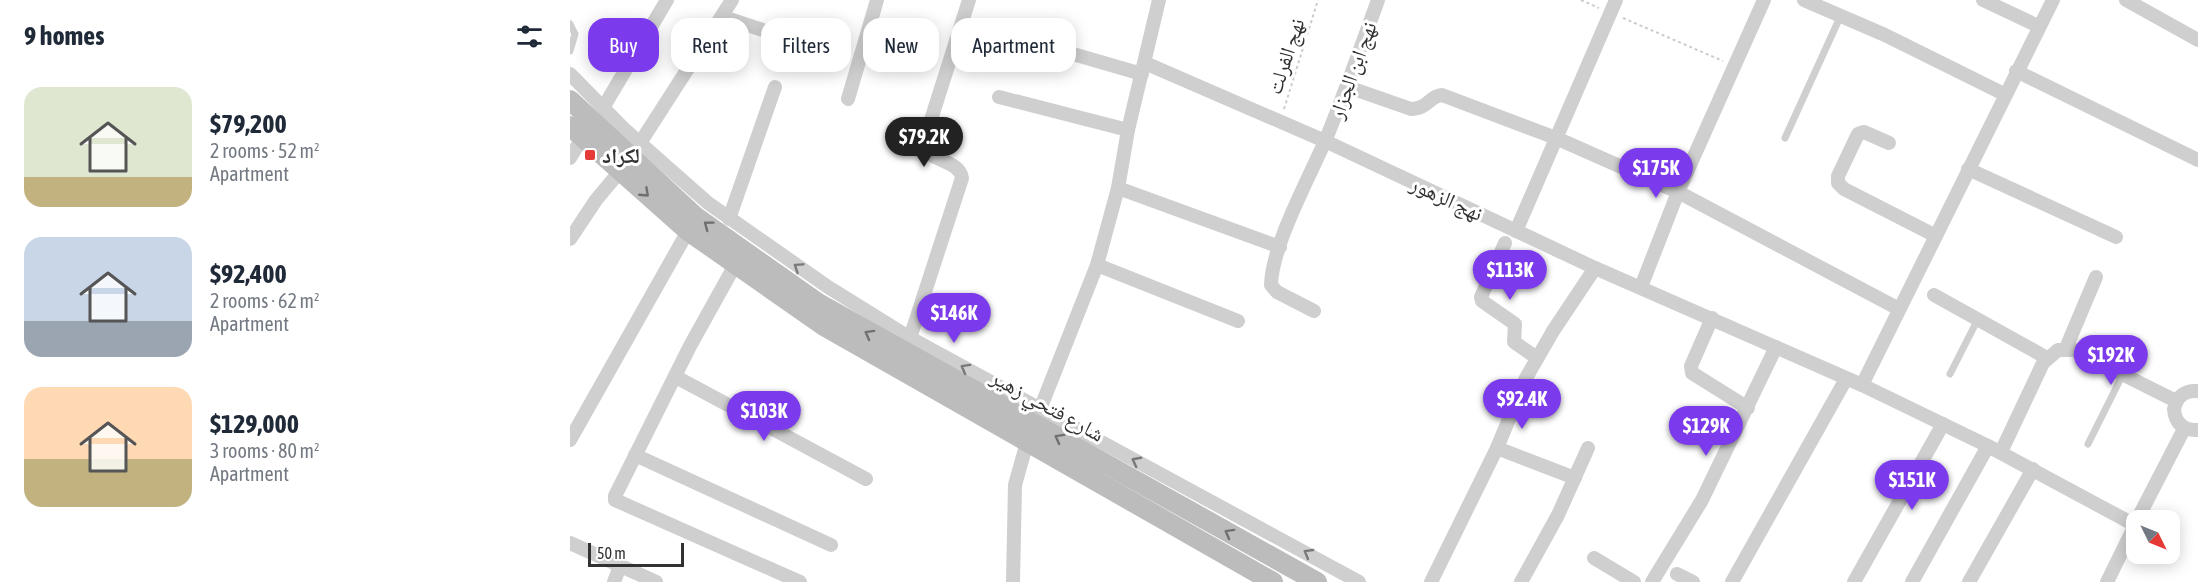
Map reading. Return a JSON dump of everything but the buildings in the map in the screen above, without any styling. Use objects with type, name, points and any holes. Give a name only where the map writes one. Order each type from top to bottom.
[{"type":"street","points":[[603,108],[667,0]]},
{"type":"street","points":[[640,143],[732,0]]},
{"type":"street","points":[[848,99],[877,0]]},
{"type":"street","points":[[910,338],[962,183],[961,172],[926,151],[923,145],[969,0]]},
{"type":"street","points":[[1013,582],[1015,485],[1033,425],[1096,265],[1118,188],[1128,130],[1159,0]]},
{"type":"street","name":"نهج ابن الجزار","points":[[1314,311],[1278,292],[1271,285],[1280,247],[1348,87],[1378,0]]},
{"type":"street","points":[[1641,287],[1678,192],[1737,66],[1764,0]]},
{"type":"street","points":[[1804,0],[1819,3],[2004,94]]},
{"type":"street","points":[[1983,0],[2038,26]]},
{"type":"street","points":[[1862,385],[2004,94],[2053,0]]},
{"type":"street","points":[[2126,0],[2198,40]]},
{"type":"street","points":[[1516,231],[1613,6]]},
{"type":"street","points":[[723,17],[761,29]]},
{"type":"street","name":"نهج الزهور","points":[[1076,52],[1143,68],[1280,121],[1595,268],[1862,385],[1995,449],[2126,518]]},
{"type":"street","points":[[2016,71],[2198,160]]},
{"type":"street","points":[[570,74],[640,143],[729,219],[803,270],[910,338],[1033,425],[1359,582]]},
{"type":"street","points":[[729,219],[775,87]]},
{"type":"street","points":[[1348,87],[1411,109],[1422,108],[1434,97],[1442,95],[1556,138],[1678,192],[1899,309]]},
{"type":"street","points":[[999,98],[1128,130]]},
{"type":"street","name":"شارع فتحي زهير","points":[[570,100],[696,217],[855,326],[1317,582]]},
{"type":"street","points":[[570,158],[576,132]]},
{"type":"street","name":"شارع فتحي زهير","points":[[576,132],[688,231],[833,332],[1033,425],[1273,582]]},
{"type":"street","points":[[1889,143],[1864,132],[1858,134],[1838,176],[1838,183],[1844,189],[1936,237]]},
{"type":"street","points":[[1968,169],[2116,237]]},
{"type":"street","points":[[570,239],[596,200],[621,170]]},
{"type":"street","points":[[1118,188],[1280,247]]},
{"type":"street","points":[[570,441],[688,231]]},
{"type":"street","points":[[1505,243],[1481,297],[1482,301],[1515,324],[1514,342],[1537,358]]},
{"type":"street","points":[[735,264],[635,455],[615,500],[801,582]]},
{"type":"street","points":[[1096,265],[1239,321]]},
{"type":"street","points":[[1431,582],[1497,448],[1537,358],[1595,268]]},
{"type":"street","points":[[2066,348],[2096,277]]},
{"type":"street","points":[[1934,295],[2047,358]]},
{"type":"street","points":[[1712,318],[1691,366],[1692,373],[1748,408]]},
{"type":"street","points":[[1652,582],[1702,500],[1776,347]]},
{"type":"street","points":[[1912,582],[1995,449],[2047,358],[2058,350],[2066,348],[2176,401]]},
{"type":"street","points":[[676,377],[866,480]]},
{"type":"street","points":[[1732,582],[1846,379]]},
{"type":"street","points":[[2144,510],[2191,429],[2175,417],[2176,401],[2188,391],[2198,391]]},
{"type":"street","points":[[1854,582],[1943,424]]},
{"type":"street","points":[[1497,448],[1575,478]]},
{"type":"street","points":[[1521,582],[1588,448]]},
{"type":"street","points":[[635,455],[831,544]]},
{"type":"street","points":[[1969,582],[2033,470]]},
{"type":"street","points":[[570,543],[656,582]]},
{"type":"street","points":[[2107,582],[2126,543]]},
{"type":"street","points":[[1593,558],[1634,582]]},
{"type":"street","points":[[614,582],[620,566]]},
{"type":"street","points":[[1677,574],[1693,582]]},
{"type":"lane","points":[[1785,138],[1841,15]]},
{"type":"lane","points":[[570,24],[575,34],[570,51]]},
{"type":"lane","points":[[1950,374],[1978,319]]},
{"type":"lane","points":[[2088,444],[2123,374]]},
{"type":"path","name":"نهج الفرلت","points":[[1280,121],[1318,0]]},
{"type":"path","points":[[1581,0],[1613,6],[1737,66]]},
{"type":"place","name":"لكراد","points":[[590,155]]}]
